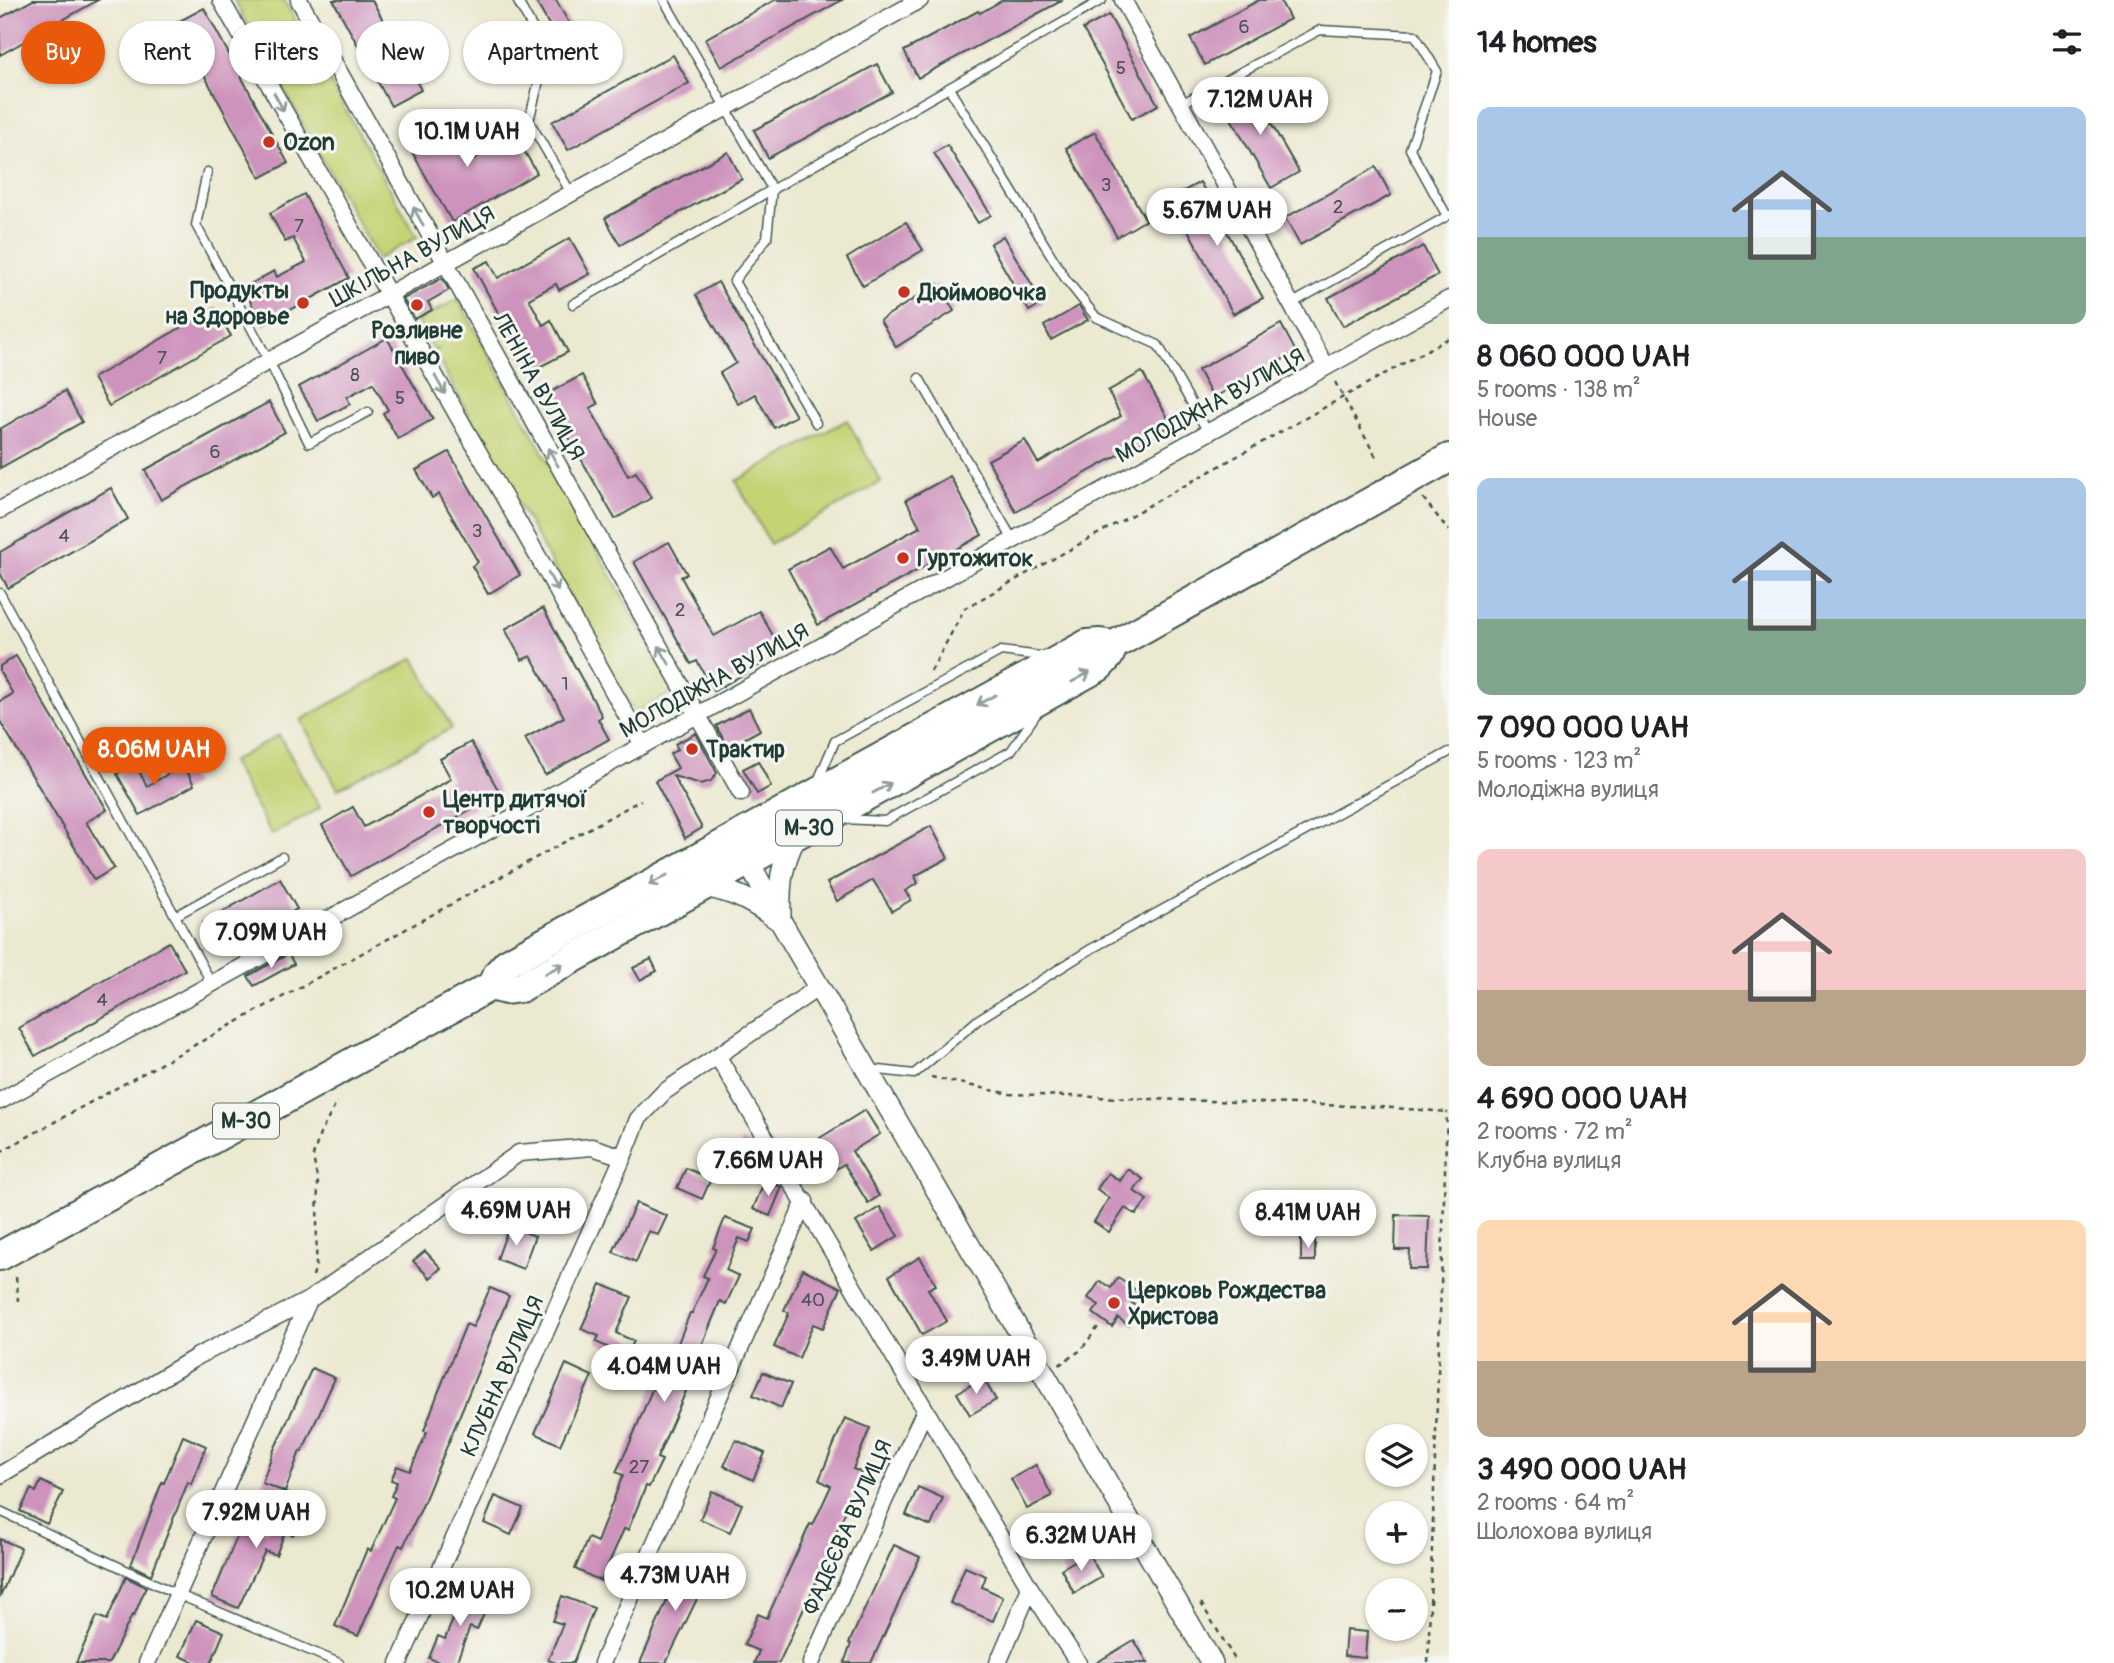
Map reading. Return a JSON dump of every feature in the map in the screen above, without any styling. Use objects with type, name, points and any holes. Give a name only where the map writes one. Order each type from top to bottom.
[{"type":"highway","name":"М-30","points":[[8,1267],[491,986],[506,990],[520,988],[704,875],[742,849],[769,818],[819,807],[1050,695],[1099,667],[1114,645],[1449,458]]},
{"type":"highway","name":"М-30","points":[[742,849],[790,839],[819,807],[1061,659],[1087,644],[1114,645]]},
{"type":"street","points":[[221,0],[643,746]]},
{"type":"street","name":"ЛЕНІНА ВУЛИЦЯ","points":[[299,0],[741,793]]},
{"type":"street","name":"ШКІЛЬНА ВУЛИЦЯ","points":[[0,510],[920,0]]},
{"type":"street","points":[[1123,0],[1326,367]]},
{"type":"street","name":"МОЛОДІЖНА ВУЛИЦЯ","points":[[0,1100],[1449,299]]},
{"type":"street","points":[[769,818],[762,831],[768,841],[790,839],[779,884],[781,922]]},
{"type":"street","points":[[742,849],[781,922],[1212,1663]]},
{"type":"street","points":[[704,875],[754,902],[781,922]]},
{"type":"street","name":"КЛУБНА ВУЛИЦЯ","points":[[399,1663],[638,1119],[664,1092],[819,987]]},
{"type":"street","points":[[718,1057],[1030,1588],[1078,1663]]},
{"type":"street","points":[[0,1475],[198,1356],[309,1300],[519,1153],[592,1147],[623,1157]]},
{"type":"street","points":[[602,1663],[805,1201]]},
{"type":"street","points":[[146,1663],[309,1300]]},
{"type":"street","name":"ФАДЄЄВА ВУЛИЦЯ","points":[[811,1663],[925,1410]]},
{"type":"street","points":[[998,1663],[1030,1588]]},
{"type":"lane","points":[[517,0],[546,52],[529,121],[571,193]]},
{"type":"lane","points":[[664,0],[772,189],[766,237],[734,281],[816,423]]},
{"type":"lane","points":[[573,304],[1102,0]]},
{"type":"lane","points":[[1181,104],[1320,30],[1415,35],[1437,71],[1410,149],[1448,216],[1292,304]]},
{"type":"lane","points":[[949,88],[1065,278],[1096,317],[1158,345],[1208,432]]},
{"type":"lane","points":[[207,172],[196,225],[269,361],[309,443],[368,412]]},
{"type":"lane","points":[[919,378],[1013,540]]},
{"type":"lane","points":[[0,593],[212,984]]},
{"type":"lane","points":[[867,1069],[914,1074],[979,1019],[1091,949],[1449,752]]},
{"type":"lane","points":[[175,916],[282,857]]},
{"type":"lane","points":[[0,1511],[177,1594],[339,1663]]},
{"type":"path","points":[[931,671],[965,608],[1449,338]]},
{"type":"path","points":[[1326,367],[1376,457]]},
{"type":"path","points":[[1421,496],[1449,531]]},
{"type":"path","points":[[0,1152],[640,800]]},
{"type":"path","points":[[914,1074],[1010,1094],[1379,1107],[1448,1112],[1428,1663]]},
{"type":"path","points":[[309,1300],[316,1265],[318,1184],[313,1156],[320,1134],[337,1102]]},
{"type":"path","points":[[8,1267],[18,1301]]},
{"type":"path","points":[[1059,1365],[1081,1350],[1098,1327]]},
{"type":"green space","points":[[234,0],[284,0],[296,21],[246,21]]},
{"type":"green space","points":[[281,84],[331,84],[417,237],[378,259]]},
{"type":"green space","points":[[458,299],[675,691],[635,713],[434,352],[440,348],[434,351],[417,321]]},
{"type":"green space","points":[[847,420],[881,482],[770,544],[736,481]]},
{"type":"green space","points":[[414,658],[452,728],[338,789],[301,720]]},
{"type":"green space","points":[[279,735],[320,808],[272,835],[231,762]]},
{"type":"building","points":[[33,0],[98,0],[61,21],[21,21],[21,43],[0,55],[0,18]]},
{"type":"building","points":[[333,0],[372,0],[383,21],[356,21],[356,42]]},
{"type":"building","points":[[535,0],[556,0],[568,21],[547,21]]},
{"type":"building","points":[[775,0],[842,0],[721,67],[705,39]]},
{"type":"building","points":[[1003,0],[1063,0],[918,78],[904,51]]},
{"type":"building","points":[[1259,0],[1280,0],[1290,19],[1205,65],[1190,38]]},
{"type":"building","points":[[204,8],[211,21],[180,21]]},
{"type":"building","points":[[1109,15],[1158,105],[1132,119],[1083,29]]},
{"type":"building","points":[[215,28],[229,54],[229,84],[245,84],[288,163],[260,178],[209,84],[215,84]]},
{"type":"building","points":[[673,55],[689,83],[568,150],[552,122]]},
{"type":"building","points":[[877,64],[892,92],[768,158],[754,130]]},
{"type":"building","points":[[379,84],[418,84],[421,90],[391,106]]},
{"type":"building","points":[[1249,85],[1299,172],[1271,188],[1221,101]]},
{"type":"building","points":[[441,117],[467,163],[515,135],[537,173],[452,222],[404,138]]},
{"type":"building","points":[[1095,132],[1146,220],[1117,237],[1066,148]]},
{"type":"building","points":[[947,145],[991,215],[978,223],[934,153]]},
{"type":"building","points":[[728,152],[742,179],[620,245],[605,218]]},
{"type":"building","points":[[1376,167],[1391,195],[1300,245],[1285,218]]},
{"type":"building","points":[[1200,182],[1263,298],[1233,314],[1171,198]]},
{"type":"building","points":[[304,194],[349,278],[263,325],[243,288],[274,271],[277,277],[306,262],[293,238],[285,242],[270,213]]},
{"type":"building","points":[[906,222],[923,250],[863,286],[847,258]]},
{"type":"building","points":[[1003,236],[1043,303],[1029,311],[990,244]]},
{"type":"building","points":[[570,238],[590,274],[559,290],[556,284],[529,299],[543,325],[551,320],[568,352],[530,372],[474,268],[489,261],[498,278]]},
{"type":"building","points":[[1423,246],[1438,275],[1343,326],[1328,298]]},
{"type":"building","points":[[442,278],[449,290],[428,302],[432,310],[415,319],[403,299]]},
{"type":"building","points":[[718,282],[796,416],[774,428],[755,394],[738,404],[720,373],[736,363],[696,295]]},
{"type":"building","points":[[938,284],[954,311],[896,347],[880,320]]},
{"type":"building","points":[[1079,306],[1088,320],[1051,340],[1044,326]]},
{"type":"building","points":[[215,308],[231,336],[109,406],[93,378]]},
{"type":"building","points":[[1281,324],[1296,352],[1213,398],[1198,370]]},
{"type":"building","points":[[387,338],[433,419],[398,439],[383,413],[388,410],[373,383],[347,397],[350,404],[318,421],[299,387]]},
{"type":"building","points":[[1142,372],[1172,425],[1016,512],[988,460],[1025,440],[1038,463],[1121,416],[1108,391]]},
{"type":"building","points":[[582,375],[598,404],[590,408],[628,476],[636,472],[651,498],[615,519],[545,395]]},
{"type":"building","points":[[65,391],[82,422],[0,468],[0,429]]},
{"type":"building","points":[[269,402],[285,432],[161,500],[145,470]]},
{"type":"building","points":[[449,452],[520,575],[488,594],[472,566],[478,562],[439,494],[432,498],[416,470]]},
{"type":"building","name":"Гуртожиток","points":[[950,476],[982,535],[818,625],[788,569],[830,546],[843,569],[920,527],[906,500]]},
{"type":"building","points":[[111,488],[128,519],[8,588],[0,573],[0,552]]},
{"type":"building","points":[[669,542],[687,574],[681,577],[714,636],[759,611],[779,646],[762,656],[765,662],[714,691],[697,661],[691,664],[634,562]]},
{"type":"building","points":[[543,608],[602,716],[598,719],[609,739],[545,775],[525,738],[564,717],[531,656],[522,660],[505,629]]},
{"type":"building","points":[[16,656],[107,810],[86,822],[114,868],[94,880],[0,721],[0,701],[13,694],[0,672],[0,666]]},
{"type":"building","points":[[749,708],[760,730],[740,741],[744,750],[733,756],[716,726]]},
{"type":"building","points":[[696,733],[717,773],[711,781],[701,784],[673,776],[702,828],[685,838],[655,781],[678,768],[670,754],[678,749],[675,744]]},
{"type":"building","name":"Центр дитячої творчості","points":[[471,742],[500,793],[351,876],[322,825],[353,807],[364,827],[451,779],[440,759]]},
{"type":"building","points":[[758,761],[771,786],[757,794],[743,769]]},
{"type":"building","points":[[135,764],[147,786],[184,765],[194,785],[140,815],[117,774]]},
{"type":"building","points":[[931,826],[948,858],[915,876],[918,883],[905,891],[911,900],[892,911],[873,880],[837,901],[827,883]]},
{"type":"building","points":[[280,879],[297,909],[219,953],[203,923]]},
{"type":"building","points":[[169,942],[185,970],[35,1056],[19,1028]]},
{"type":"building","points":[[288,954],[294,964],[254,986],[248,976]]},
{"type":"building","points":[[651,959],[657,971],[640,980],[633,968]]},
{"type":"building","points":[[865,1110],[880,1134],[852,1151],[879,1196],[868,1203],[844,1164],[820,1179],[802,1149]]},
{"type":"building","points":[[742,1141],[756,1147],[750,1163],[735,1157]]},
{"type":"building","points":[[686,1168],[711,1179],[702,1199],[677,1188]]},
{"type":"building","points":[[1128,1169],[1143,1179],[1134,1191],[1147,1200],[1136,1215],[1125,1208],[1109,1232],[1094,1222],[1109,1198],[1097,1189],[1108,1173],[1120,1181]]},
{"type":"building","points":[[765,1180],[782,1187],[770,1216],[753,1209]]},
{"type":"building","points":[[636,1203],[667,1216],[658,1235],[649,1231],[636,1262],[613,1252]]},
{"type":"building","points":[[880,1207],[898,1236],[874,1251],[856,1222]]},
{"type":"building","points":[[1396,1215],[1429,1216],[1427,1269],[1409,1269],[1410,1250],[1395,1250]]},
{"type":"building","points":[[725,1218],[755,1229],[749,1242],[739,1238],[726,1270],[739,1276],[726,1304],[720,1301],[693,1367],[696,1368],[657,1458],[662,1460],[649,1487],[646,1486],[628,1530],[624,1529],[601,1581],[575,1569],[588,1538],[597,1542],[623,1475],[616,1472],[666,1356],[672,1358],[708,1278],[703,1276],[716,1249],[713,1248]]},
{"type":"building","points":[[509,1226],[535,1236],[523,1269],[497,1259]]},
{"type":"building","points":[[1301,1239],[1315,1239],[1315,1261],[1301,1261]]},
{"type":"building","points":[[425,1251],[441,1268],[430,1278],[413,1261]]},
{"type":"building","points":[[920,1257],[936,1285],[928,1289],[947,1321],[922,1335],[889,1276]]},
{"type":"building","points":[[803,1269],[841,1288],[823,1328],[813,1324],[799,1358],[774,1347],[789,1313],[784,1310]]},
{"type":"building","name":"Церковь Рождества Христова","points":[[1118,1278],[1137,1291],[1129,1301],[1140,1309],[1128,1325],[1118,1318],[1112,1327],[1093,1313],[1099,1305],[1088,1298],[1100,1281],[1111,1288]]},
{"type":"building","points":[[601,1284],[632,1297],[616,1333],[634,1341],[627,1356],[596,1342],[599,1336],[581,1329]]},
{"type":"building","points":[[490,1288],[509,1296],[421,1509],[403,1547],[399,1545],[358,1636],[335,1626],[367,1549],[371,1551],[395,1498],[391,1496],[397,1482],[391,1480],[397,1466],[410,1471],[466,1324],[473,1327]]},
{"type":"building","points":[[566,1364],[592,1376],[560,1445],[535,1433]]},
{"type":"building","points":[[312,1368],[335,1378],[302,1452],[300,1451],[285,1492],[262,1483],[273,1452]]},
{"type":"building","points":[[763,1372],[791,1384],[781,1408],[753,1395]]},
{"type":"building","points":[[983,1378],[996,1400],[970,1415],[957,1393]]},
{"type":"building","points":[[845,1418],[870,1428],[853,1469],[862,1473],[835,1535],[842,1539],[828,1569],[823,1567],[779,1663],[754,1663],[759,1651],[744,1645],[758,1614],[767,1618],[810,1524],[813,1525],[831,1486],[819,1480]]},
{"type":"building","points":[[183,1436],[206,1446],[191,1484],[188,1482],[151,1575],[131,1565],[162,1482],[164,1483]]},
{"type":"building","points":[[736,1440],[765,1453],[753,1480],[724,1466]]},
{"type":"building","points":[[1036,1465],[1052,1496],[1027,1509],[1011,1479]]},
{"type":"building","points":[[41,1481],[63,1492],[47,1524],[20,1511],[31,1489],[36,1492]]},
{"type":"building","points":[[918,1487],[943,1498],[931,1526],[906,1515]]},
{"type":"building","points":[[712,1491],[742,1504],[730,1532],[700,1519]]},
{"type":"building","points":[[283,1492],[306,1501],[293,1535],[285,1532],[276,1555],[265,1551],[238,1608],[212,1597],[243,1522],[267,1532]]},
{"type":"building","points":[[495,1496],[523,1508],[511,1535],[484,1523]]},
{"type":"building","points":[[0,1539],[21,1548],[0,1597]]},
{"type":"building","points":[[894,1545],[920,1557],[871,1663],[844,1663],[851,1644],[849,1643]]},
{"type":"building","points":[[1088,1553],[1102,1577],[1074,1593],[1061,1569]]},
{"type":"building","points":[[684,1561],[710,1572],[666,1663],[640,1663]]},
{"type":"building","points":[[965,1567],[986,1576],[982,1587],[1003,1597],[993,1621],[950,1603]]},
{"type":"building","points":[[126,1577],[146,1587],[109,1663],[76,1663],[97,1616],[107,1620]]},
{"type":"building","points":[[465,1590],[490,1600],[477,1630],[470,1627],[456,1663],[441,1663],[429,1658],[438,1636],[445,1639]]},
{"type":"building","points":[[562,1596],[594,1608],[573,1663],[548,1660],[563,1624],[553,1621]]},
{"type":"building","points":[[196,1620],[224,1632],[211,1663],[196,1663],[180,1656]]},
{"type":"building","points":[[1346,1630],[1365,1632],[1365,1658],[1344,1656]]},
{"type":"building","points":[[1134,1640],[1148,1663],[1096,1663]]},
{"type":"place","name":"Ozon","points":[[269,142]]},
{"type":"place","name":"Дюймовочка","points":[[904,292]]},
{"type":"place","name":"Продукты на Здоровье","points":[[303,303]]},
{"type":"place","name":"Розливне пиво","points":[[417,305]]},
{"type":"place","name":"Гуртожиток","points":[[903,558]]},
{"type":"place","name":"Трактир","points":[[692,749]]},
{"type":"place","name":"Центр дитячої творчості","points":[[429,812]]},
{"type":"place","name":"Церковь Рождества Христова","points":[[1114,1303]]}]
